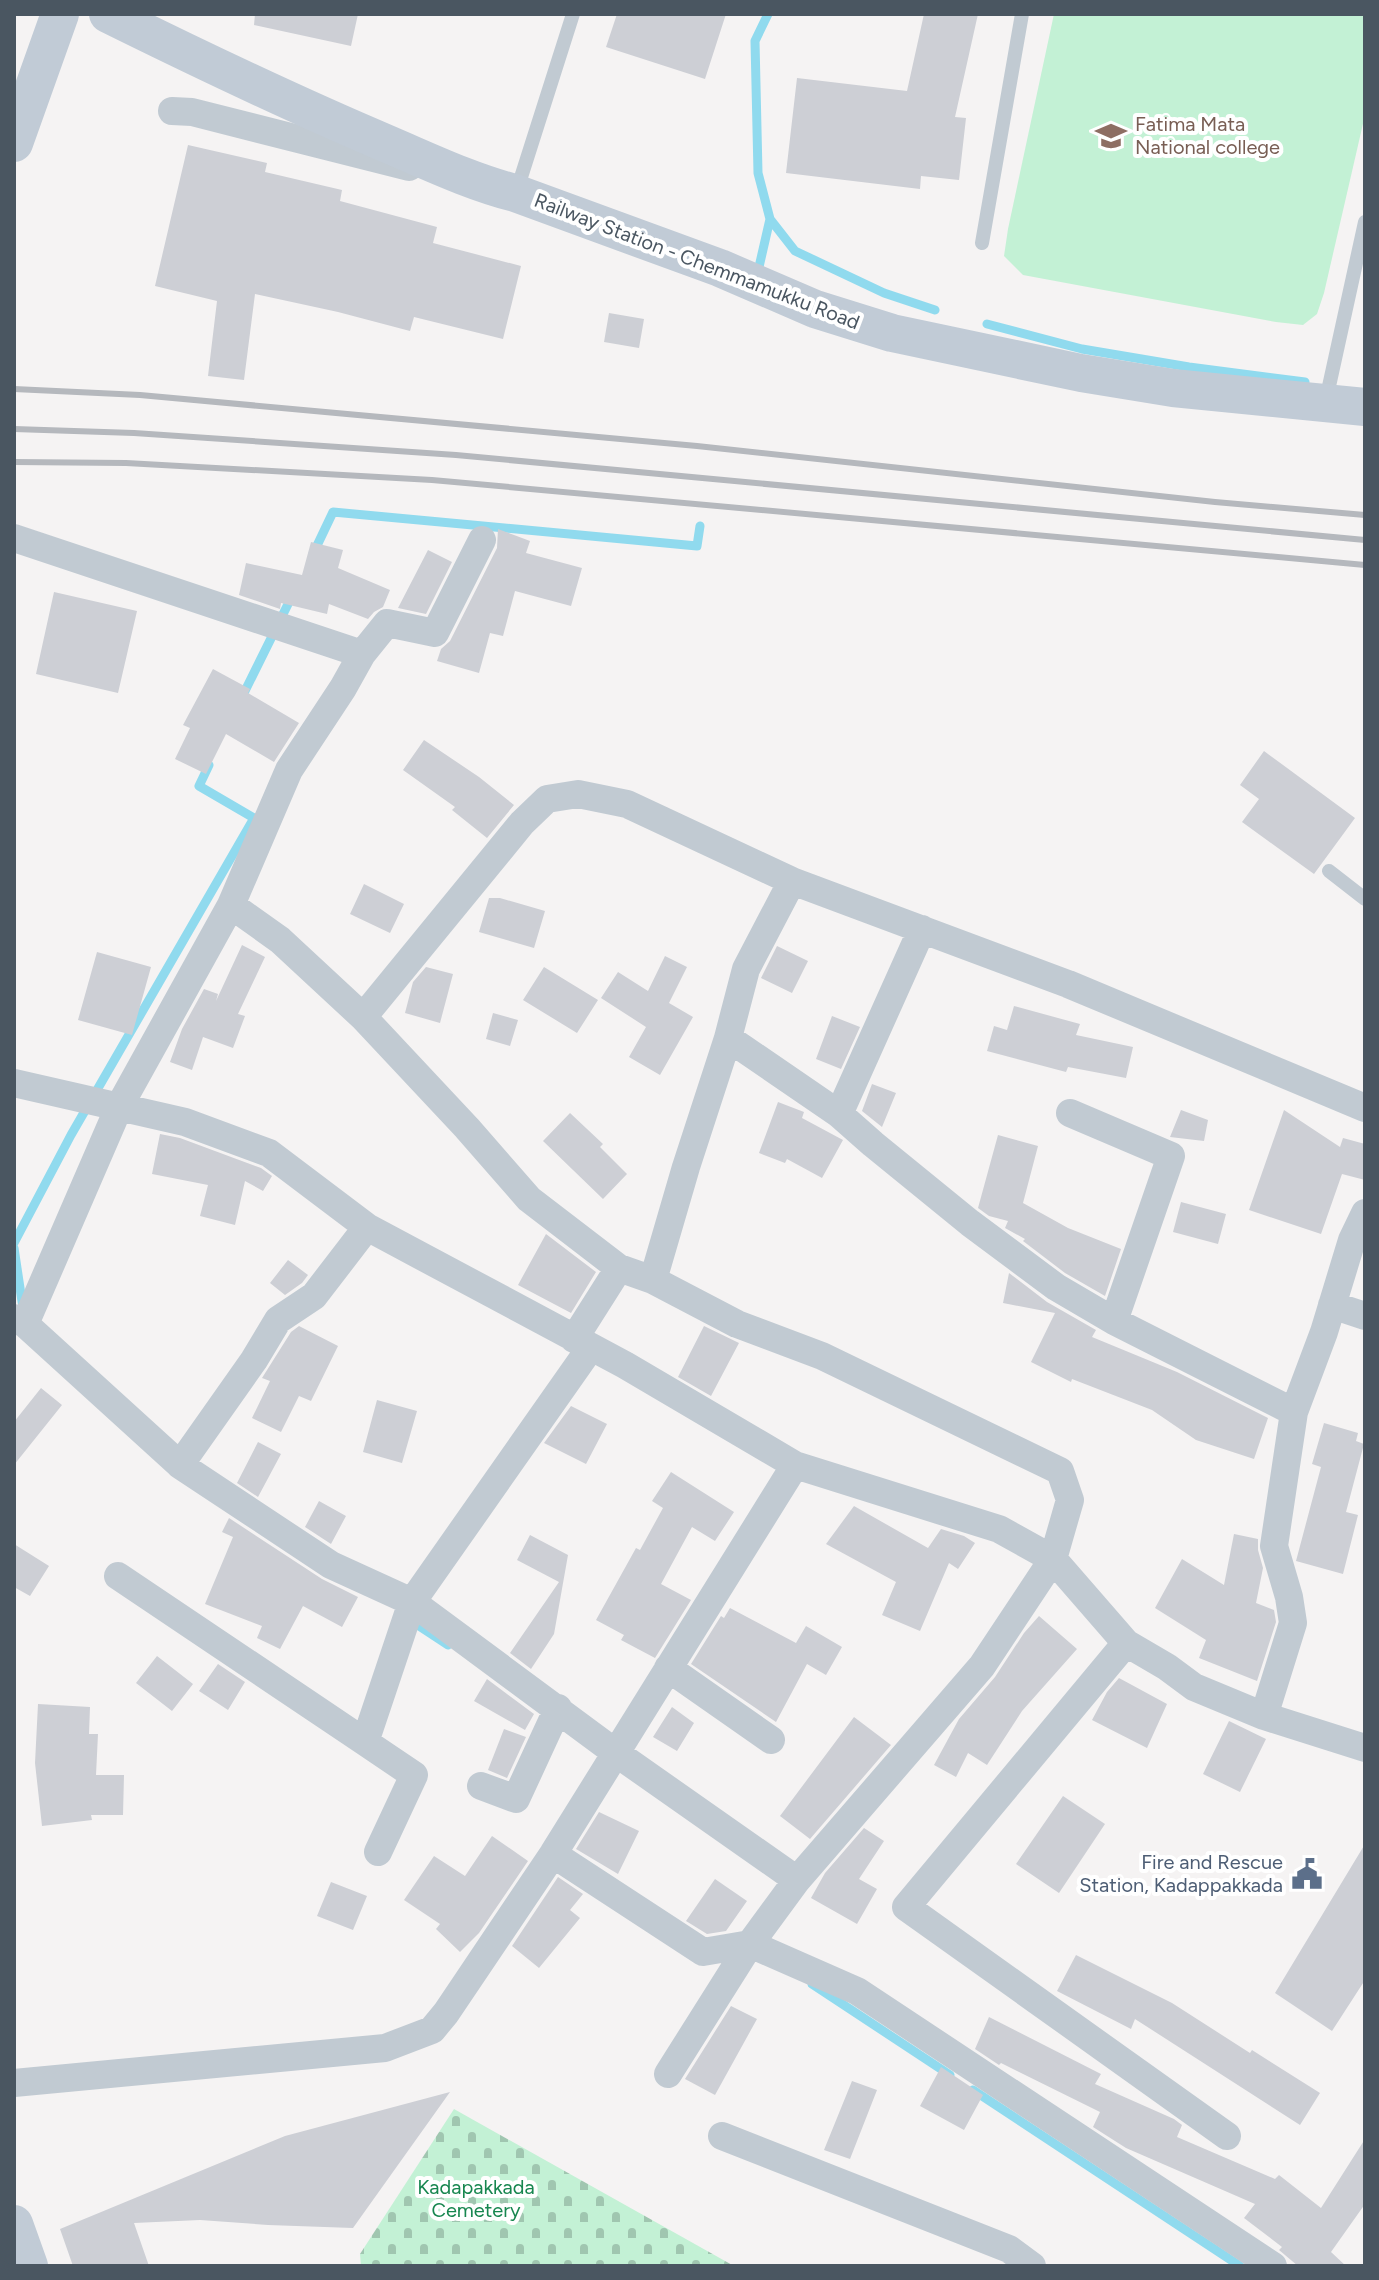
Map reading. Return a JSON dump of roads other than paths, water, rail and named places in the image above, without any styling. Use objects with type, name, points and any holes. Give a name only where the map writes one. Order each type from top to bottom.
[{"type":"main road","points":[[14,143],[60,14]]},
{"type":"main road","name":"Railway Station - Chemmamukku Road","points":[[108,14],[355,131],[501,190],[720,268],[815,309],[892,333],[1096,376],[1173,388],[1365,407]]},
{"type":"main road","points":[[14,2224],[29,2266]]},
{"type":"street","points":[[172,111],[192,112],[501,190]]},
{"type":"street","points":[[14,538],[362,654]]},
{"type":"street","points":[[482,540],[435,633],[387,623],[362,654],[289,770],[231,905],[119,1107],[20,1321],[180,1465],[331,1565],[412,1602],[616,1753],[797,1880]]},
{"type":"street","points":[[363,1017],[522,823],[547,799],[578,794],[627,804],[792,881],[1068,984],[1365,1108]]},
{"type":"street","points":[[653,1280],[728,1038],[746,969],[792,881]]},
{"type":"street","points":[[231,905],[280,940],[363,1017],[529,1199],[619,1268],[653,1280],[737,1324],[822,1356],[1060,1471],[1070,1500],[1053,1559],[982,1666],[797,1880],[750,1944],[668,2074]]},
{"type":"street","points":[[839,1114],[922,929]]},
{"type":"street","points":[[728,1038],[839,1114],[970,1223],[1056,1287],[1114,1321],[1294,1412]]},
{"type":"street","points":[[14,1083],[185,1122],[269,1153],[367,1227],[582,1343],[795,1465],[999,1529],[1053,1559],[1126,1643],[1194,1687],[1264,1716],[1365,1748]]},
{"type":"street","points":[[1070,1113],[1171,1156],[1114,1321]]},
{"type":"street","points":[[1264,1716],[1293,1623],[1274,1546],[1294,1412],[1324,1332],[1352,1240],[1365,1213]]},
{"type":"street","points":[[180,1465],[254,1360],[278,1320],[314,1296],[367,1227]]},
{"type":"street","points":[[365,1742],[412,1602],[582,1343],[619,1268]]},
{"type":"street","points":[[1332,1305],[1365,1316]]},
{"type":"street","points":[[14,2083],[385,2048],[432,2030],[553,1854],[795,1465]]},
{"type":"street","points":[[118,1576],[414,1775],[378,1852]]},
{"type":"street","points":[[1126,1643],[906,1907],[1227,2136]]},
{"type":"street","points":[[668,1668],[771,1740]]},
{"type":"street","points":[[481,1786],[516,1799],[558,1708]]},
{"type":"street","points":[[553,1854],[703,1952],[750,1944],[857,1991],[1273,2266]]},
{"type":"street","points":[[722,2136],[1009,2249],[1032,2266]]},
{"type":"lane","points":[[501,190],[573,14]]},
{"type":"lane","points":[[982,243],[1022,14]]},
{"type":"lane","points":[[1325,404],[1365,222]]},
{"type":"lane","points":[[1329,871],[1365,899]]},
{"type":"waterway","points":[[768,14],[755,41],[758,173],[770,219],[795,251],[884,293],[935,310]]},
{"type":"waterway","points":[[759,267],[770,219]]},
{"type":"waterway","points":[[987,324],[1082,349],[1305,382]]},
{"type":"waterway","points":[[313,554],[333,512],[697,546],[700,526]]},
{"type":"waterway","points":[[242,697],[292,596]]},
{"type":"waterway","points":[[14,1243],[71,1135],[254,818],[199,786],[209,765]]},
{"type":"waterway","points":[[14,1248],[23,1308]]},
{"type":"waterway","points":[[410,1620],[448,1645]]},
{"type":"waterway","points":[[812,1984],[950,2075]]},
{"type":"waterway","points":[[973,2090],[1240,2266]]},
{"type":"railway","points":[[14,389],[140,395],[697,446],[1215,502],[1365,515]]},
{"type":"railway","points":[[14,429],[134,433],[456,455],[1365,540]]},
{"type":"railway","points":[[14,462],[126,463],[432,480],[1365,565]]},
{"type":"place","name":"Fatima Mata National college","points":[[1111,136]]},
{"type":"place","name":"Fire and Rescue Station, Kadappakkada","points":[[1307,1874]]},
{"type":"park label","name":"Kadapakkada Cemetery","points":[[476,2198]]}]
